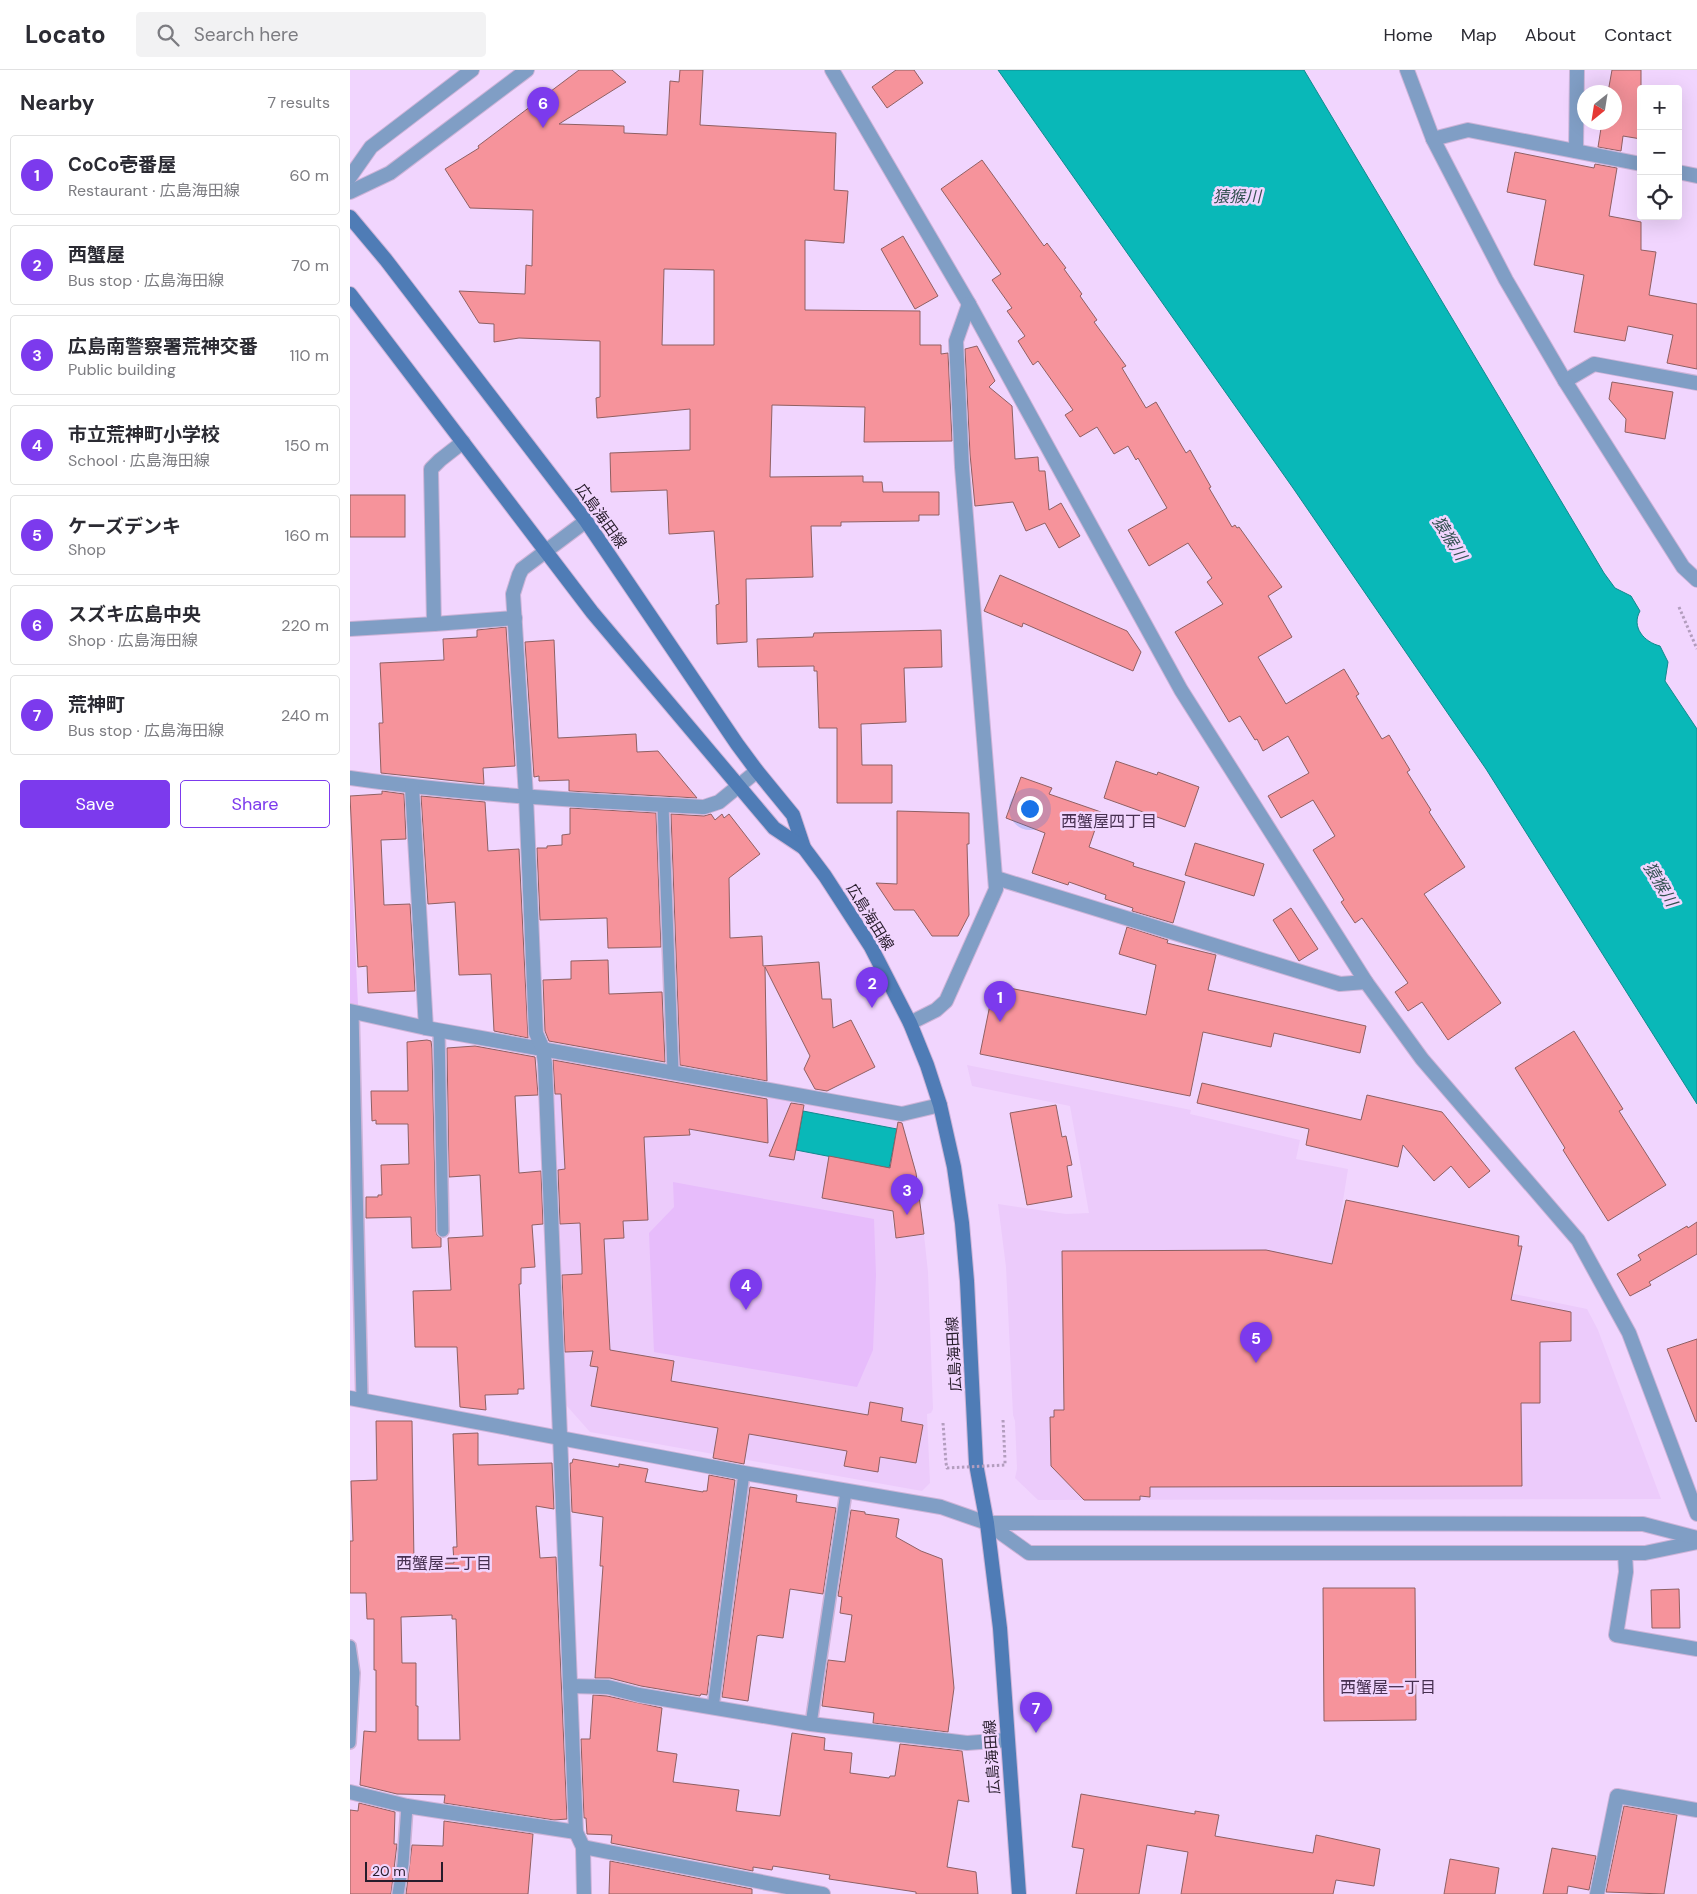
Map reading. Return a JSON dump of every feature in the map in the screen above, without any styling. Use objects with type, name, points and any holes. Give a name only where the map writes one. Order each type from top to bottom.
[{"type":"main road","name":"広島海田線","points":[[350,217],[386,260],[586,521],[757,771],[793,816],[804,848],[825,876],[871,947],[910,1023],[927,1065],[940,1105],[954,1167],[962,1223],[967,1281],[976,1464],[987,1523],[1000,1628],[1019,1894]]},
{"type":"main road","name":"広島海田線","points":[[350,294],[592,612],[774,828],[804,848]]},
{"type":"street","points":[[350,177],[371,147],[472,70]]},
{"type":"street","points":[[350,192],[390,173],[527,70]]},
{"type":"street","points":[[832,70],[968,304],[1181,690],[1366,982],[1422,1059],[1578,1240],[1628,1333],[1697,1514]]},
{"type":"street","points":[[1407,70],[1433,139],[1506,280],[1565,381],[1683,567],[1697,580]]},
{"type":"street","points":[[1576,151],[1578,70]]},
{"type":"street","points":[[1433,139],[1468,130],[1637,163]]},
{"type":"street","points":[[1682,173],[1697,176]]},
{"type":"street","points":[[910,1023],[936,1010],[946,1001],[996,889],[962,467],[956,341],[968,304]]},
{"type":"street","points":[[1565,381],[1594,364],[1697,383]]},
{"type":"street","points":[[434,624],[431,469],[463,442]]},
{"type":"street","points":[[584,1894],[583,1847],[576,1832],[544,1049],[536,1034],[526,796],[513,594],[522,569],[586,521]]},
{"type":"street","points":[[350,629],[515,618]]},
{"type":"street","points":[[350,778],[412,787],[663,805],[704,806],[719,802],[757,771]]},
{"type":"street","points":[[412,787],[433,1029]]},
{"type":"street","points":[[996,878],[1340,984],[1366,982]]},
{"type":"street","points":[[352,1011],[433,1029],[902,1114],[940,1105]]},
{"type":"street","points":[[356,1399],[846,1492],[941,1507],[987,1523],[1029,1553],[1646,1553],[1697,1542]]},
{"type":"street","points":[[987,1523],[1643,1524],[1697,1538]]},
{"type":"street","points":[[1625,1553],[1626,1572],[1616,1635],[1697,1649]]},
{"type":"street","points":[[570,1686],[608,1687],[638,1695],[811,1724],[968,1743],[1007,1740]]},
{"type":"street","points":[[350,1792],[407,1806],[576,1832]]},
{"type":"street","points":[[1597,1894],[1616,1796],[1697,1810]]},
{"type":"street","points":[[583,1847],[823,1894]]},
{"type":"lane","points":[[663,805],[673,1072]]},
{"type":"lane","points":[[352,1011],[356,1399]]},
{"type":"lane","points":[[433,1029],[443,1231]]},
{"type":"lane","points":[[713,1708],[744,1473]]},
{"type":"lane","points":[[811,1724],[846,1492]]},
{"type":"lane","points":[[350,1646],[354,1673],[350,1743]]},
{"type":"lane","points":[[398,1894],[403,1864],[407,1806]]},
{"type":"path","points":[[1680,607],[1697,650]]},
{"type":"path","points":[[943,1423],[947,1468],[1005,1464],[1003,1420]]},
{"type":"shaded area","points":[[350,839],[358,1005],[350,1004]]},
{"type":"shaded area","points":[[560,1059],[903,1122],[915,1172],[888,1190],[895,1238],[924,1235],[928,1272],[933,1409],[931,1413],[927,1414],[930,1483],[922,1491],[590,1432],[566,1405],[551,1065]]},
{"type":"shaded area","points":[[967,1065],[1191,1110],[1190,1114],[1300,1140],[1296,1159],[1348,1169],[1334,1257],[1587,1309],[1598,1330],[1661,1499],[1038,1500],[1015,1478],[1017,1469],[1015,1421],[1013,1415],[1006,1267],[998,1204],[1066,1214],[1089,1213],[1070,1106],[972,1086]]},
{"type":"shaded area","points":[[673,1182],[874,1219],[876,1275],[873,1350],[857,1387],[654,1352],[649,1233],[674,1207]]},
{"type":"water","name":"猿猴川","points":[[998,70],[1304,70],[1604,573],[1615,588],[1631,596],[1640,611],[1637,623],[1638,628],[1644,637],[1660,646],[1668,662],[1665,681],[1697,729],[1697,1104],[1486,769],[1293,488]]},
{"type":"water","points":[[803,1111],[897,1129],[889,1168],[796,1150]]},
{"type":"building","points":[[579,70],[612,70],[626,82],[559,124],[624,126],[624,133],[667,135],[670,81],[679,82],[680,70],[703,70],[700,125],[836,133],[834,190],[848,191],[844,243],[805,240],[805,310],[920,311],[920,345],[941,345],[941,354],[948,353],[952,441],[864,442],[865,407],[772,405],[770,477],[863,476],[863,482],[882,482],[883,492],[939,492],[939,515],[919,515],[919,521],[841,522],[841,526],[811,526],[813,577],[746,579],[747,642],[717,644],[716,605],[719,604],[714,531],[669,534],[667,490],[611,492],[610,453],[690,450],[690,409],[597,418],[596,398],[600,397],[600,341],[519,338],[494,342],[494,324],[479,323],[459,291],[525,294],[526,265],[532,266],[533,210],[470,208],[445,169],[479,148],[478,146]],"holes":[[[664,269],[714,270],[714,345],[662,345]]]},
{"type":"building","points":[[896,70],[914,70],[923,83],[887,108],[872,87]]},
{"type":"building","points":[[1612,70],[1641,70],[1641,85],[1637,85],[1637,138],[1623,136],[1621,151],[1598,147],[1601,130],[1622,130],[1622,85],[1609,85]]},
{"type":"building","points":[[1515,152],[1594,168],[1595,164],[1617,168],[1609,216],[1641,222],[1641,250],[1656,252],[1649,295],[1697,304],[1697,369],[1667,363],[1673,335],[1628,326],[1625,341],[1574,332],[1584,275],[1534,265],[1546,200],[1507,192]]},
{"type":"building","points":[[982,160],[1044,246],[1047,243],[1066,268],[1064,269],[1082,294],[1080,296],[1097,320],[1094,322],[1126,366],[1122,368],[1146,408],[1156,402],[1186,453],[1190,450],[1211,487],[1209,488],[1232,527],[1235,525],[1237,528],[1239,527],[1282,587],[1268,596],[1292,637],[1258,657],[1286,704],[1344,669],[1359,694],[1356,696],[1382,739],[1389,735],[1410,770],[1407,772],[1431,810],[1429,812],[1465,867],[1424,894],[1501,1003],[1448,1040],[1422,1002],[1408,1011],[1395,992],[1408,983],[1362,918],[1355,923],[1341,902],[1344,900],[1313,850],[1335,836],[1313,800],[1281,818],[1268,796],[1309,773],[1288,736],[1263,751],[1257,739],[1255,740],[1240,716],[1229,722],[1175,632],[1223,604],[1207,582],[1212,578],[1188,543],[1149,566],[1128,530],[1167,508],[1138,458],[1136,460],[1128,446],[1114,454],[1097,427],[1080,437],[1065,415],[1073,410],[1038,361],[1033,365],[1018,341],[1025,336],[1007,311],[1012,308],[992,280],[1001,274],[941,189]]},
{"type":"building","points":[[903,236],[938,296],[915,309],[881,249]]},
{"type":"building","points":[[977,346],[995,381],[989,387],[1012,406],[1015,459],[1038,457],[1039,471],[1045,471],[1049,510],[1061,503],[1080,536],[1059,548],[1045,523],[1026,531],[1013,502],[975,506],[970,454],[965,349]]},
{"type":"building","points":[[1612,382],[1673,392],[1665,439],[1625,432],[1626,419],[1609,399]]},
{"type":"building","points":[[350,495],[405,495],[405,537],[350,537]]},
{"type":"building","points":[[1000,575],[1127,631],[1141,652],[1133,671],[1023,623],[1022,627],[984,611]]},
{"type":"building","points":[[506,627],[515,766],[483,768],[484,784],[381,773],[379,723],[383,723],[380,663],[444,660],[443,639],[477,637],[477,630]]},
{"type":"building","points":[[941,630],[942,667],[904,668],[906,722],[861,724],[862,765],[892,765],[892,803],[837,803],[837,728],[819,728],[817,671],[814,671],[814,666],[758,667],[757,639],[813,637],[814,633]]},
{"type":"building","points":[[554,640],[558,738],[636,734],[637,752],[658,751],[697,798],[569,791],[569,780],[539,781],[539,776],[534,777],[525,642]]},
{"type":"building","points":[[1116,761],[1157,775],[1158,772],[1199,787],[1185,827],[1104,798]]},
{"type":"building","points":[[1021,777],[1052,788],[1049,794],[1101,812],[1089,847],[1134,863],[1133,866],[1185,882],[1173,923],[1132,911],[1133,908],[1105,899],[1106,895],[1069,882],[1068,885],[1032,873],[1045,833],[1006,818]]},
{"type":"building","points":[[382,791],[404,794],[406,839],[381,840],[384,905],[410,904],[415,991],[368,993],[367,966],[358,967],[350,796],[382,794]]},
{"type":"building","points":[[421,796],[485,802],[488,851],[519,849],[528,1038],[494,1031],[491,974],[459,975],[455,902],[428,904]]},
{"type":"building","points":[[570,808],[656,813],[661,947],[608,948],[607,918],[540,920],[537,848],[562,845],[562,835],[570,834]]},
{"type":"building","points":[[897,811],[969,813],[969,844],[967,844],[969,915],[958,936],[932,936],[914,910],[894,910],[876,883],[897,884]]},
{"type":"building","points":[[671,814],[704,816],[711,814],[715,820],[722,814],[724,818],[729,814],[760,854],[729,878],[730,938],[762,936],[763,966],[819,962],[822,999],[831,999],[833,1028],[851,1020],[875,1067],[827,1091],[815,1089],[804,1069],[810,1056],[765,967],[767,1081],[680,1065]]},
{"type":"building","points":[[1195,843],[1264,864],[1254,896],[1185,875]]},
{"type":"building","points":[[1291,908],[1318,949],[1299,961],[1273,920]]},
{"type":"building","points":[[1127,927],[1168,940],[1167,943],[1216,955],[1208,990],[1366,1026],[1360,1053],[1274,1033],[1271,1047],[1203,1032],[1190,1096],[980,1054],[994,985],[1146,1015],[1156,965],[1119,954]]},
{"type":"building","points":[[608,960],[609,994],[662,992],[665,1062],[549,1041],[545,1031],[543,980],[571,979],[571,961]]},
{"type":"building","points":[[1574,1031],[1623,1109],[1619,1111],[1666,1185],[1608,1221],[1563,1150],[1565,1148],[1515,1068]]},
{"type":"building","points":[[431,1041],[432,1049],[436,1231],[437,1235],[441,1238],[441,1247],[412,1248],[411,1217],[366,1218],[366,1197],[382,1195],[381,1165],[409,1164],[408,1124],[376,1124],[376,1120],[372,1121],[371,1091],[408,1091],[407,1042]]},
{"type":"building","points":[[475,1046],[535,1057],[538,1095],[515,1096],[519,1173],[541,1171],[543,1224],[532,1225],[535,1267],[521,1268],[521,1284],[519,1284],[524,1389],[518,1389],[518,1394],[485,1395],[486,1410],[460,1407],[457,1347],[415,1347],[413,1291],[451,1290],[448,1238],[483,1236],[480,1175],[449,1177],[447,1048]]},
{"type":"building","points":[[553,1060],[767,1099],[768,1143],[689,1129],[690,1135],[644,1137],[648,1220],[623,1221],[624,1238],[604,1239],[610,1350],[674,1361],[671,1381],[868,1415],[870,1402],[903,1408],[901,1421],[923,1425],[916,1463],[880,1457],[878,1472],[844,1466],[847,1451],[749,1434],[744,1464],[713,1458],[718,1428],[591,1406],[598,1367],[590,1366],[593,1351],[565,1352],[562,1275],[582,1274],[582,1267],[580,1223],[560,1224],[558,1170],[565,1169],[561,1094],[555,1094]]},
{"type":"building","points":[[1202,1083],[1361,1120],[1367,1095],[1442,1112],[1490,1171],[1469,1188],[1451,1166],[1434,1181],[1403,1145],[1398,1167],[1306,1145],[1309,1129],[1197,1103]]},
{"type":"building","points":[[791,1103],[804,1105],[794,1160],[769,1156]]},
{"type":"building","points":[[1056,1105],[1062,1137],[1066,1136],[1072,1165],[1067,1166],[1072,1197],[1027,1205],[1010,1113]]},
{"type":"building","points":[[898,1122],[902,1123],[916,1173],[924,1234],[896,1238],[893,1211],[822,1198],[829,1156],[890,1168]]},
{"type":"building","points":[[1346,1200],[1519,1236],[1518,1246],[1522,1246],[1511,1300],[1571,1312],[1571,1341],[1540,1342],[1540,1403],[1521,1403],[1522,1486],[1150,1487],[1150,1497],[1140,1496],[1140,1500],[1084,1500],[1051,1466],[1050,1417],[1054,1417],[1054,1410],[1064,1410],[1062,1251],[1266,1250],[1332,1264]]},
{"type":"building","points":[[1697,1222],[1697,1254],[1649,1282],[1651,1285],[1630,1296],[1617,1274],[1641,1260],[1638,1255]]},
{"type":"building","points":[[1697,1339],[1697,1421],[1696,1422],[1667,1349]]},
{"type":"building","points":[[376,1421],[412,1421],[414,1564],[454,1563],[453,1547],[457,1547],[453,1434],[478,1433],[478,1465],[552,1463],[554,1509],[536,1506],[540,1558],[556,1557],[567,1819],[554,1820],[444,1803],[445,1795],[397,1794],[360,1785],[364,1731],[376,1732],[376,1670],[374,1670],[374,1619],[367,1619],[366,1593],[350,1593],[350,1541],[353,1541],[351,1481],[377,1480]],"holes":[[[452,1615],[452,1619],[456,1619],[460,1740],[418,1740],[416,1663],[402,1663],[401,1617]]]},
{"type":"building","points":[[573,1459],[619,1467],[619,1464],[648,1469],[645,1482],[703,1492],[707,1491],[709,1475],[735,1480],[707,1695],[701,1694],[700,1696],[641,1686],[610,1678],[595,1678],[603,1566],[600,1566],[603,1517],[572,1512],[570,1463],[572,1463]]},
{"type":"building","points":[[750,1487],[797,1495],[796,1502],[836,1508],[823,1594],[790,1589],[783,1638],[757,1636],[748,1701],[722,1697]]},
{"type":"building","points":[[851,1510],[899,1519],[896,1537],[921,1551],[942,1559],[954,1688],[948,1732],[873,1723],[874,1713],[822,1706],[828,1660],[845,1662],[852,1615],[840,1613],[842,1597],[838,1596]]},
{"type":"building","points":[[1323,1588],[1415,1588],[1416,1720],[1324,1721]]},
{"type":"building","points":[[1679,1589],[1680,1628],[1652,1628],[1651,1590]]},
{"type":"building","points":[[593,1695],[607,1696],[662,1708],[657,1751],[677,1754],[673,1782],[739,1790],[736,1811],[780,1816],[792,1733],[825,1738],[824,1750],[852,1753],[850,1773],[889,1778],[890,1776],[895,1776],[900,1744],[962,1751],[969,1802],[958,1800],[947,1867],[976,1872],[978,1894],[916,1894],[916,1892],[829,1879],[830,1875],[773,1866],[772,1870],[753,1867],[753,1871],[611,1843],[612,1835],[587,1834],[586,1818],[584,1818],[581,1739],[590,1739]]},
{"type":"building","points":[[1081,1794],[1195,1814],[1195,1811],[1219,1815],[1215,1836],[1313,1853],[1316,1835],[1380,1849],[1374,1886],[1336,1880],[1333,1894],[1181,1894],[1188,1852],[1147,1845],[1139,1894],[1076,1894],[1084,1849],[1072,1847]]},
{"type":"building","points":[[359,1803],[395,1812],[394,1844],[397,1844],[391,1894],[350,1894],[350,1810],[358,1811]]},
{"type":"building","points":[[1624,1806],[1677,1815],[1664,1894],[1606,1892]]},
{"type":"building","points":[[444,1821],[533,1834],[528,1894],[406,1894],[412,1845],[443,1846]]},
{"type":"building","points":[[1552,1848],[1596,1856],[1589,1890],[1568,1886],[1567,1894],[1543,1894]]},
{"type":"building","points":[[1450,1859],[1499,1868],[1495,1894],[1444,1894]]},
{"type":"building","points":[[610,1861],[752,1889],[752,1894],[609,1894]]},
{"type":"place","name":"スズキ広島中央","points":[[543,128]]},
{"type":"place","name":"西蟹屋","points":[[872,1008]]},
{"type":"place","name":"CoCo壱番屋","points":[[1000,1022]]},
{"type":"place","name":"広島南警察署荒神交番","points":[[907,1215]]},
{"type":"place","name":"市立荒神町小学校","points":[[746,1310]]},
{"type":"place","name":"ケーズデンキ","points":[[1256,1363]]},
{"type":"place","name":"荒神町","points":[[1036,1733]]},
{"type":"district","name":"西蟹屋四丁目","points":[[1109,821]]},
{"type":"district","name":"西蟹屋二丁目","points":[[444,1563]]},
{"type":"district","name":"西蟹屋一丁目","points":[[1388,1687]]}]
